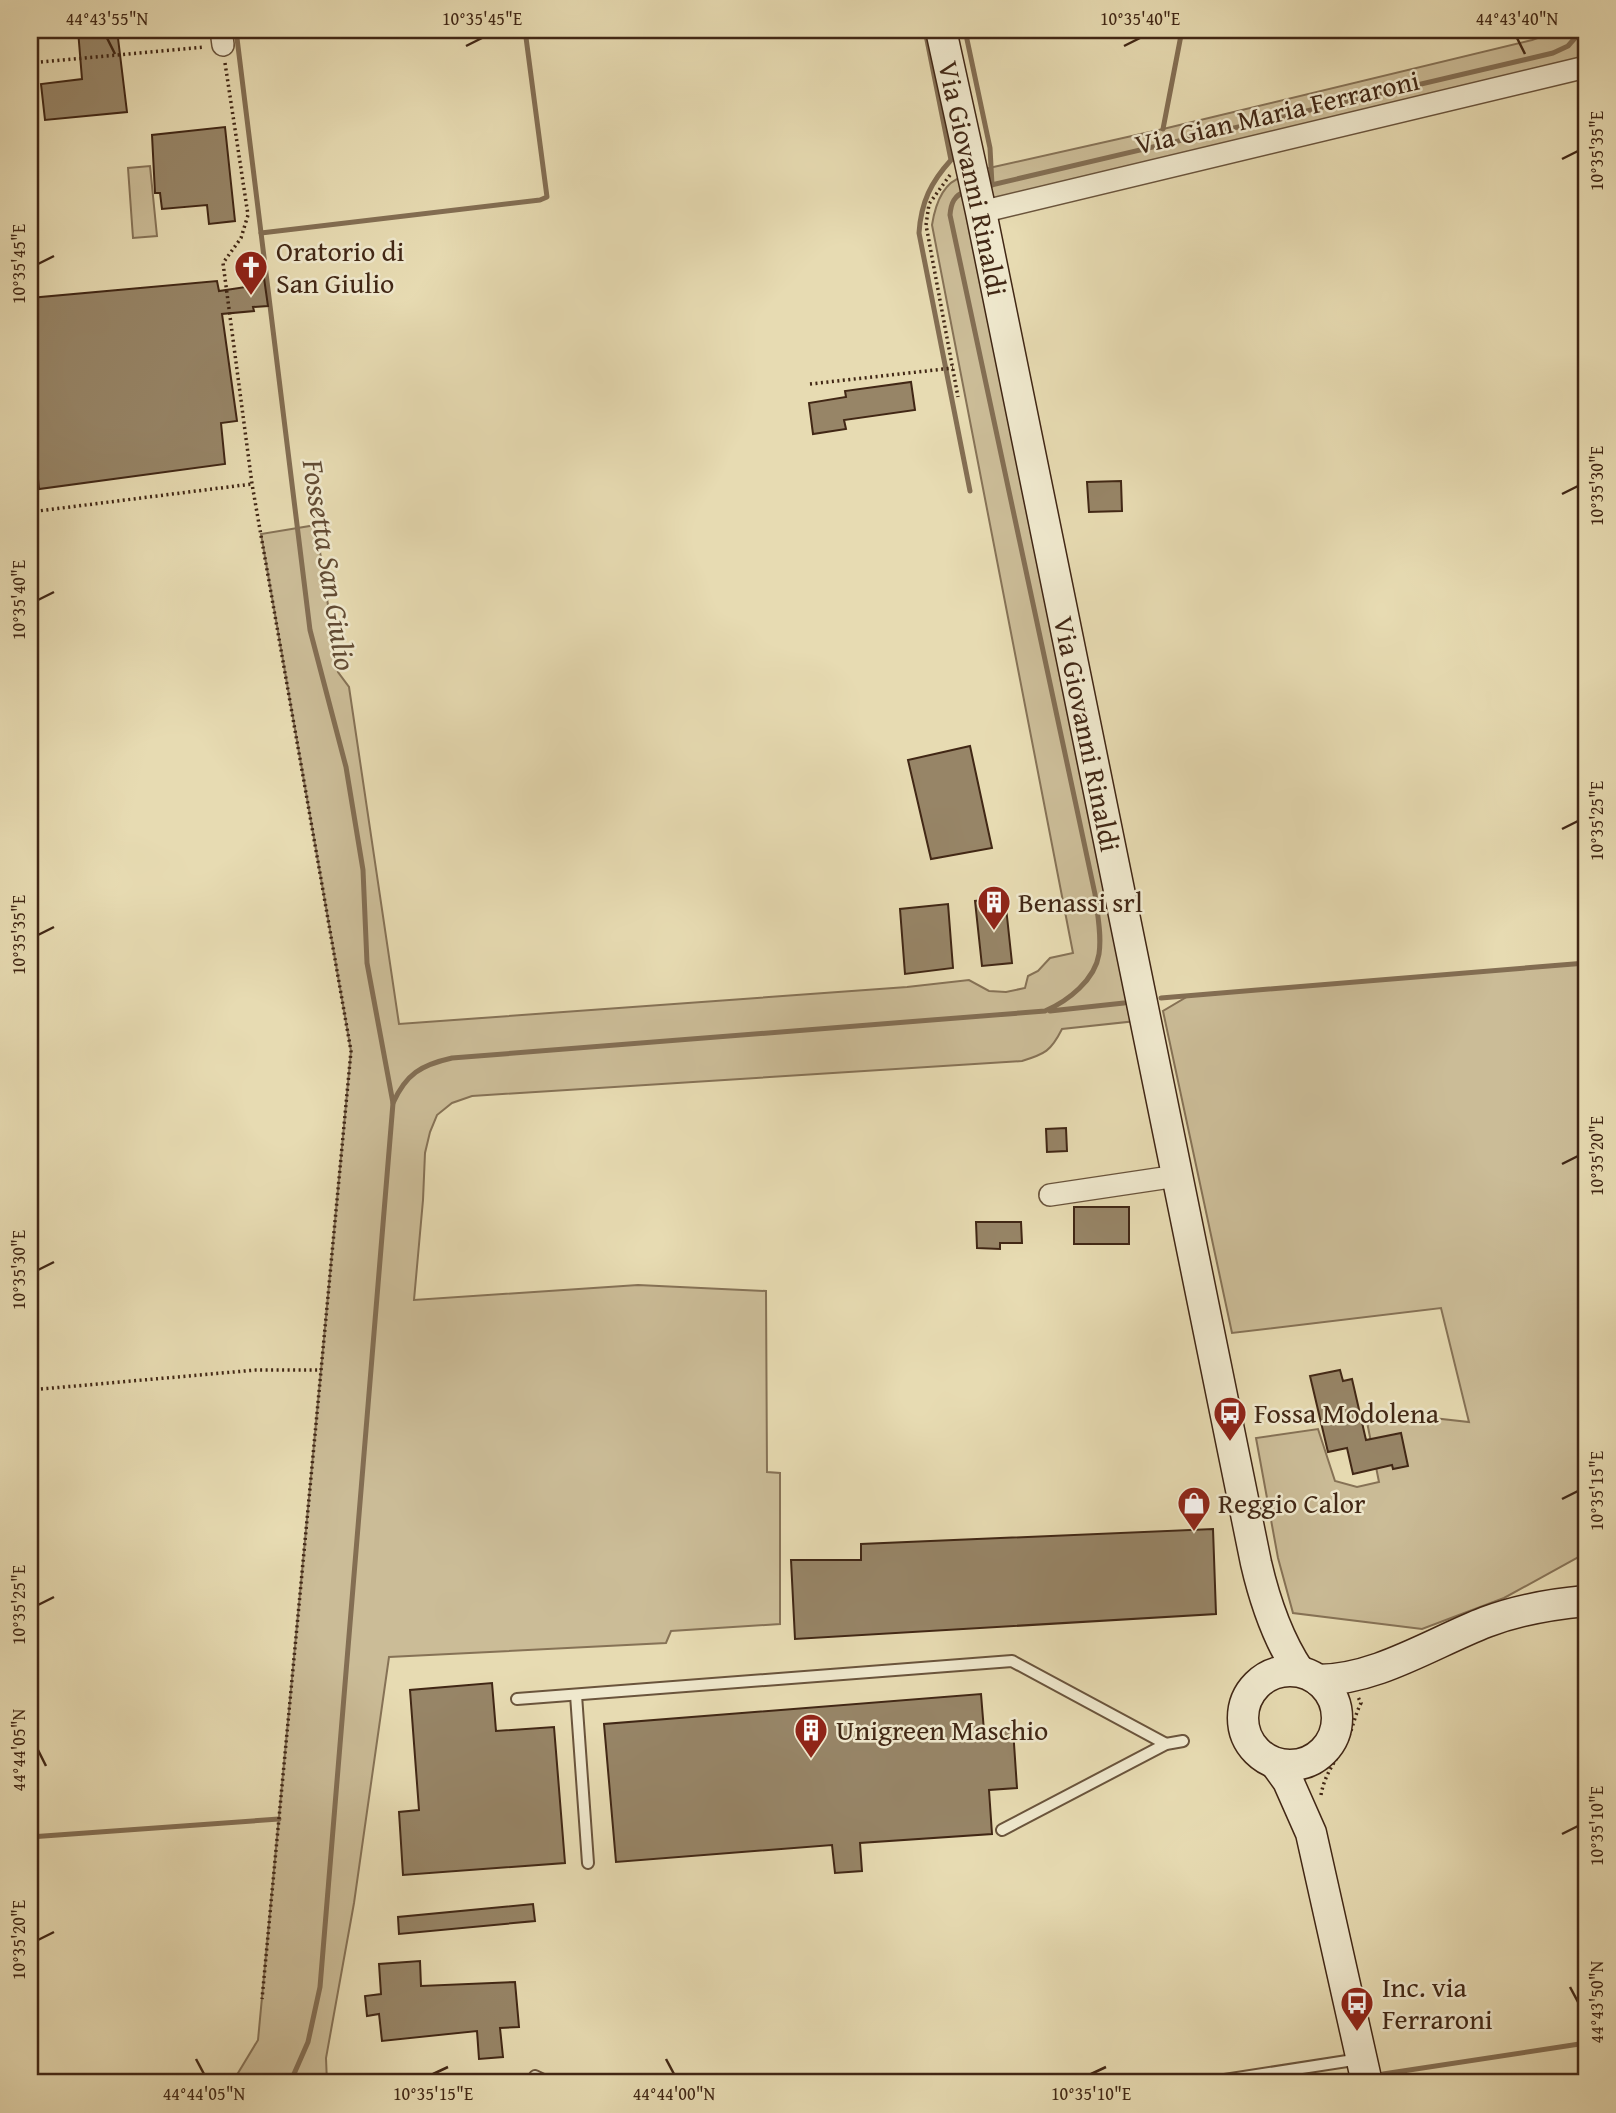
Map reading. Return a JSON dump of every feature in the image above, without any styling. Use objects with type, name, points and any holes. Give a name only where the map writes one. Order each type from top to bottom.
[{"type":"street","name":"Via Giovanni Rinaldi","points":[[942,30],[1265,1602],[1268,1648],[1260,1682]]},
{"type":"street","name":"Via Gian Maria Ferraroni","points":[[975,189],[1586,67]]},
{"type":"street","points":[[1050,1195],[1177,1176]]},
{"type":"street","points":[[1308,1676],[1326,1687],[1334,1700],[1336,1731],[1329,1745],[1310,1762],[1289,1766],[1275,1763],[1257,1752],[1244,1728],[1243,1714],[1247,1698],[1260,1682],[1269,1676],[1308,1676],[1348,1677],[1384,1665],[1488,1621],[1548,1604],[1586,1601]]},
{"type":"street","name":"Via Giovanni Rinaldi","points":[[1265,1602],[1286,1652],[1308,1676]]},
{"type":"street","points":[[1337,1721],[1355,1691],[1384,1665]]},
{"type":"street","points":[[1311,1833],[1310,1803],[1318,1756]]},
{"type":"street","points":[[1275,1763],[1289,1781],[1311,1833],[1365,2071]]},
{"type":"lane","points":[[517,1699],[1012,1661],[1166,1744]]},
{"type":"lane","points":[[576,1695],[588,1863]]},
{"type":"lane","points":[[1002,1830],[1166,1744],[1183,1741]]},
{"type":"lane","points":[[1205,2083],[1365,2071]]},
{"type":"lane","points":[[535,2076],[550,2083]]},
{"type":"path","points":[[30,63],[222,37],[248,215],[241,238],[223,263],[252,484],[351,1051],[262,1999]]},
{"type":"path","points":[[958,397],[926,225],[929,204],[945,179],[955,171],[975,189]]},
{"type":"path","points":[[810,384],[953,368]]},
{"type":"path","points":[[30,512],[252,484]]},
{"type":"path","points":[[30,1390],[256,1370],[321,1370]]},
{"type":"shaded area","points":[[1560,30],[1586,30],[1586,56],[1581,68],[988,203],[980,170],[1532,40]]},
{"type":"shaded area","points":[[150,166],[157,236],[133,238],[128,168]]},
{"type":"shaded area","points":[[962,177],[1136,1021],[1062,1029],[1046,1051],[1022,1061],[472,1096],[452,1103],[437,1115],[425,1153],[414,1300],[638,1285],[766,1291],[767,1472],[780,1473],[780,1624],[671,1631],[666,1643],[389,1657],[354,1903],[326,2058],[327,2083],[232,2083],[258,2040],[351,1051],[261,534],[316,525],[338,672],[349,687],[399,1024],[907,987],[969,980],[989,991],[1006,992],[1025,988],[1028,976],[1038,971],[1050,958],[1073,953],[932,225],[935,210],[945,190],[949,184]]},
{"type":"shaded area","points":[[1586,963],[1586,1553],[1504,1598],[1422,1629],[1293,1613],[1278,1558],[1256,1438],[1318,1429],[1335,1481],[1357,1487],[1379,1482],[1367,1422],[1415,1416],[1469,1422],[1441,1308],[1232,1333],[1163,1011],[1190,995]]},
{"type":"building","points":[[78,30],[117,30],[127,112],[45,120],[41,84],[82,79]]},
{"type":"building","points":[[225,127],[235,221],[209,224],[207,205],[162,209],[160,193],[155,193],[152,135]]},
{"type":"building","points":[[263,271],[268,306],[253,307],[254,311],[222,314],[237,421],[221,423],[225,464],[39,489],[30,398],[30,298],[217,281],[219,291],[246,287],[245,272]]},
{"type":"building","points":[[911,382],[915,410],[844,420],[846,429],[813,434],[809,403],[846,397],[845,391]]},
{"type":"building","points":[[1121,481],[1122,511],[1089,512],[1087,482]]},
{"type":"building","points":[[970,746],[992,848],[931,859],[908,760]]},
{"type":"building","name":"Benassi srl","points":[[1005,898],[1012,963],[982,966],[975,901]]},
{"type":"building","points":[[948,904],[953,968],[905,974],[900,909]]},
{"type":"building","points":[[1066,1128],[1067,1151],[1047,1152],[1046,1129]]},
{"type":"building","points":[[1074,1207],[1129,1207],[1129,1244],[1074,1244]]},
{"type":"building","points":[[976,1222],[1021,1222],[1022,1243],[1000,1243],[1000,1249],[977,1248]]},
{"type":"building","points":[[1340,1370],[1343,1381],[1352,1379],[1366,1440],[1401,1433],[1408,1466],[1393,1469],[1392,1465],[1353,1474],[1347,1448],[1328,1452],[1310,1376]]},
{"type":"building","points":[[1213,1529],[1216,1614],[795,1639],[791,1560],[861,1560],[861,1544]]},
{"type":"building","points":[[492,1683],[496,1731],[554,1727],[565,1863],[403,1875],[399,1812],[419,1810],[410,1690]]},
{"type":"building","name":"Unigreen Maschio","points":[[981,1694],[984,1731],[1013,1729],[1017,1788],[989,1790],[992,1834],[860,1843],[862,1871],[835,1873],[832,1845],[616,1862],[604,1724]]},
{"type":"building","points":[[533,1904],[535,1921],[399,1934],[398,1917]]},
{"type":"building","points":[[420,1961],[421,1986],[515,1982],[519,2027],[500,2028],[503,2057],[479,2059],[477,2031],[382,2041],[379,2014],[367,2016],[365,1996],[381,1994],[379,1964]]},
{"type":"waterway","name":"Fossetta San Giulio","points":[[236,30],[310,630],[346,767],[363,870],[367,963],[393,1103]]},
{"type":"waterway","points":[[261,233],[540,200],[547,197],[525,30]]},
{"type":"waterway","points":[[925,30],[951,160],[928,193],[919,233],[970,491]]},
{"type":"waterway","points":[[965,30],[990,148],[992,185]]},
{"type":"waterway","points":[[1163,129],[1182,30]]},
{"type":"waterway","points":[[987,186],[1553,53],[1568,46],[1582,30]]},
{"type":"waterway","points":[[290,2083],[308,2042],[320,1987],[393,1103],[403,1085],[423,1068],[452,1058],[1045,1011],[1063,1002],[1079,988],[1096,964],[1100,939],[1095,894],[950,215],[954,200],[967,191]]},
{"type":"waterway","points":[[1161,998],[1586,963]]},
{"type":"waterway","points":[[1050,1011],[1124,1003]]},
{"type":"waterway","points":[[30,1837],[279,1819]]},
{"type":"waterway","points":[[1383,2074],[1586,2043]]},
{"type":"place","name":"Oratorio di San Giulio","points":[[251,297]]},
{"type":"place","name":"Benassi srl","points":[[994,932]]},
{"type":"place","name":"Fossa Modolena","points":[[1230,1443]]},
{"type":"place","name":"Reggio Calor","points":[[1194,1533]]},
{"type":"place","name":"Unigreen Maschio","points":[[811,1760]]},
{"type":"place","name":"Inc. via Ferraroni","points":[[1357,2033]]}]
